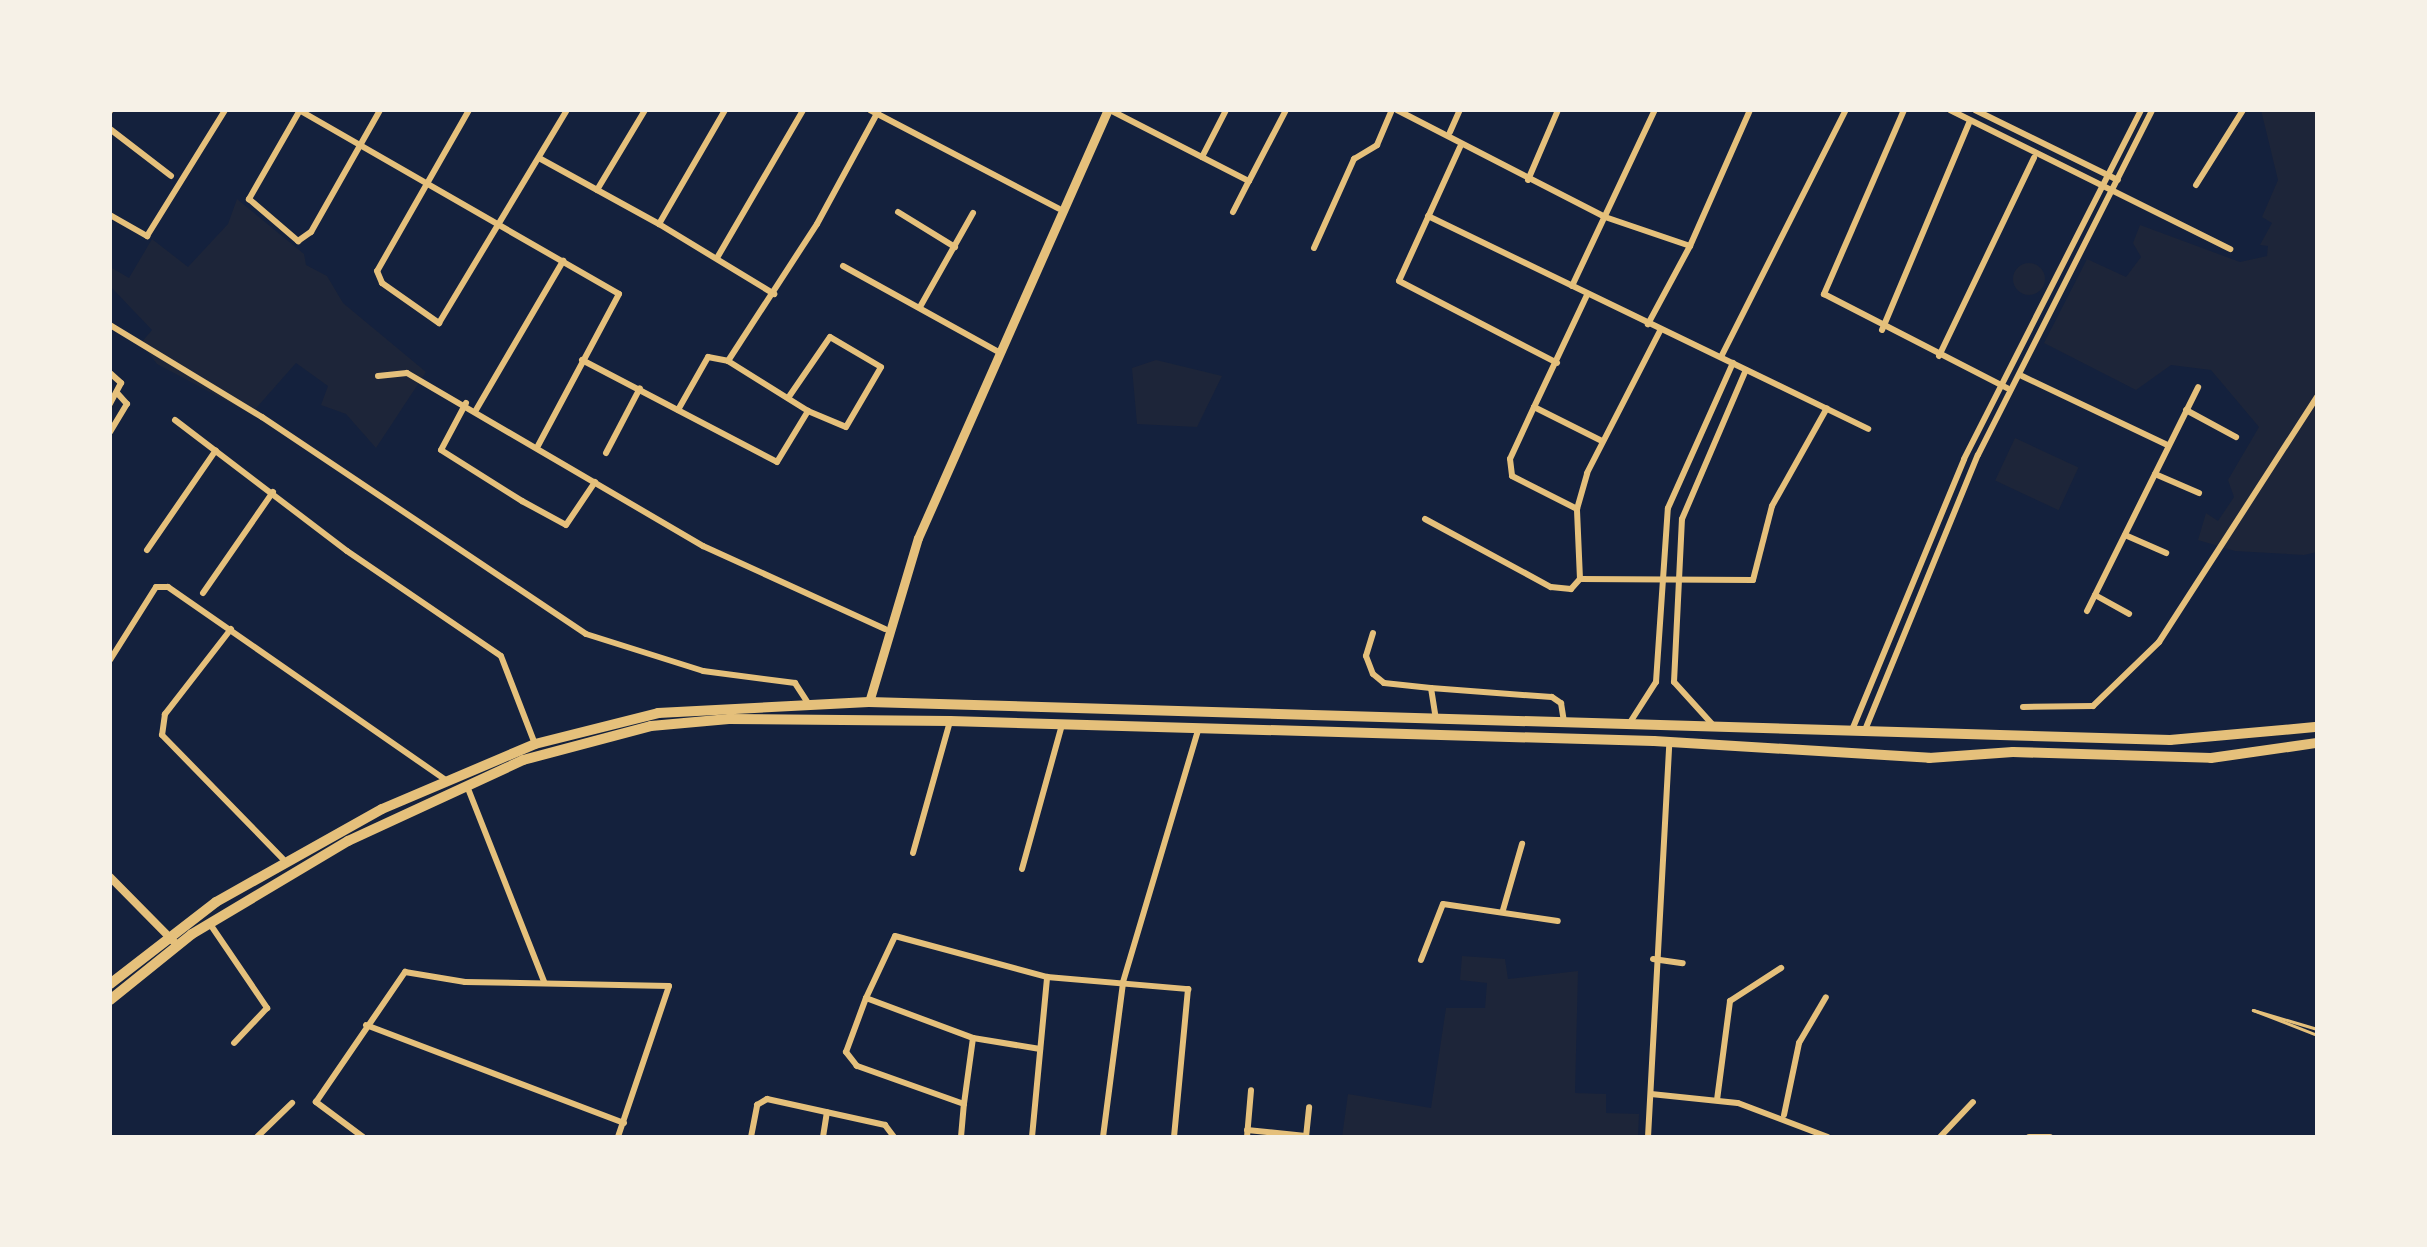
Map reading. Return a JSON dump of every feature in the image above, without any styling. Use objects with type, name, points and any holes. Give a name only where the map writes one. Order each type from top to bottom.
[{"type":"highway","points":[[110,984],[168,935],[283,859],[446,780],[535,744],[635,717],[728,706],[869,702],[1300,714],[1436,722],[1713,725],[2170,740],[2317,727]]},
{"type":"highway","points":[[728,706],[729,719]]},
{"type":"highway","points":[[1300,714],[1300,732]]},
{"type":"highway","points":[[110,1000],[177,945],[301,866],[466,783],[595,737],[729,719],[950,721],[1198,731],[1654,741],[1669,747],[1929,758],[2013,752],[2211,758],[2317,743]]},
{"type":"highway","points":[[2013,752],[2014,736]]},
{"type":"main road","points":[[869,702],[885,629],[1059,209],[1109,110]]},
{"type":"street","points":[[110,215],[147,236],[225,110]]},
{"type":"street","points":[[380,110],[361,143],[311,232],[294,240],[249,199],[300,110],[361,143],[428,181],[619,294],[538,446]]},
{"type":"street","points":[[469,110],[377,276],[439,323],[501,225],[567,110]]},
{"type":"street","points":[[597,190],[645,110]]},
{"type":"street","points":[[659,224],[725,110]]},
{"type":"street","points":[[717,258],[803,110]]},
{"type":"street","points":[[1109,110],[1249,181]]},
{"type":"street","points":[[1202,157],[1226,110]]},
{"type":"street","points":[[1233,212],[1286,110]]},
{"type":"street","points":[[1314,248],[1354,159],[1377,145],[1394,110],[1450,132],[1460,147],[1605,217],[1690,246]]},
{"type":"street","points":[[1450,132],[1460,110]]},
{"type":"street","points":[[1528,180],[1558,110]]},
{"type":"street","points":[[1572,286],[1655,110]]},
{"type":"street","points":[[1648,324],[1690,246],[1750,110]]},
{"type":"street","points":[[1721,357],[1846,110]]},
{"type":"street","points":[[1904,110],[1824,294],[1882,330],[2013,391]]},
{"type":"street","points":[[1950,110],[2034,158],[2230,249]]},
{"type":"street","points":[[1975,110],[2118,180]]},
{"type":"street","points":[[1852,730],[1893,628],[2003,386],[2141,110]]},
{"type":"street","points":[[1864,731],[1978,455],[2022,376],[2152,110]]},
{"type":"street","points":[[2196,185],[2243,110]]},
{"type":"street","points":[[728,361],[774,294],[875,111],[1059,209]]},
{"type":"street","points":[[1882,330],[1970,121]]},
{"type":"street","points":[[110,129],[171,176]]},
{"type":"street","points":[[1460,147],[1399,281],[1557,363]]},
{"type":"street","points":[[539,158],[659,224],[774,294]]},
{"type":"street","points":[[1939,356],[2034,158]]},
{"type":"street","points":[[898,212],[955,247]]},
{"type":"street","points":[[920,307],[973,213]]},
{"type":"street","points":[[1428,216],[1660,331],[1721,357],[1868,429]]},
{"type":"street","points":[[476,410],[563,261]]},
{"type":"street","points":[[843,266],[999,352]]},
{"type":"street","points":[[1577,509],[1512,476],[1510,459],[1587,295]]},
{"type":"street","points":[[110,325],[249,409],[586,634],[703,671],[795,683],[808,703]]},
{"type":"street","points":[[1425,519],[1551,587],[1571,589],[1580,579],[1577,509],[1602,441],[1660,331]]},
{"type":"street","points":[[678,410],[704,359],[728,361],[808,411],[846,427],[881,367],[830,337],[788,398]]},
{"type":"street","points":[[582,360],[777,462],[808,411]]},
{"type":"street","points":[[1629,724],[1656,682],[1668,508],[1733,363]]},
{"type":"street","points":[[1713,725],[1674,682],[1677,580],[1686,499],[1746,370]]},
{"type":"street","points":[[110,373],[121,383],[110,404]]},
{"type":"street","points":[[378,376],[407,373],[466,403],[595,482],[742,566],[885,629]]},
{"type":"street","points":[[2022,376],[2167,445]]},
{"type":"street","points":[[2087,611],[2198,387]]},
{"type":"street","points":[[606,453],[640,388]]},
{"type":"street","points":[[110,432],[127,404],[117,393]]},
{"type":"street","points":[[2023,707],[2093,706],[2159,642],[2317,397]]},
{"type":"street","points":[[466,403],[441,450],[522,501],[566,525],[595,482]]},
{"type":"street","points":[[1534,407],[1602,441]]},
{"type":"street","points":[[1580,579],[1677,580],[1757,576],[1772,506],[1827,408]]},
{"type":"street","points":[[2186,410],[2236,437]]},
{"type":"street","points":[[175,420],[347,551],[501,656],[535,744]]},
{"type":"street","points":[[147,550],[216,450]]},
{"type":"street","points":[[2155,474],[2199,493]]},
{"type":"street","points":[[203,593],[273,492]]},
{"type":"street","points":[[2125,535],[2166,553]]},
{"type":"street","points":[[110,660],[161,586],[231,629],[446,780]]},
{"type":"street","points":[[2095,595],[2129,614]]},
{"type":"street","points":[[1893,628],[1902,633]]},
{"type":"street","points":[[231,629],[165,714],[162,735],[283,859]]},
{"type":"street","points":[[1373,633],[1366,656],[1375,677],[1431,688],[1552,697],[1561,703],[1564,723]]},
{"type":"street","points":[[1656,682],[1674,682]]},
{"type":"street","points":[[1431,688],[1436,722]]},
{"type":"street","points":[[913,853],[950,721]]},
{"type":"street","points":[[1022,869],[1062,725]]},
{"type":"street","points":[[1103,1137],[1123,982],[1198,731]]},
{"type":"street","points":[[1648,1137],[1653,959],[1669,747]]},
{"type":"street","points":[[466,783],[544,981]]},
{"type":"street","points":[[1503,910],[1522,844]]},
{"type":"street","points":[[110,877],[177,945]]},
{"type":"street","points":[[1421,960],[1443,904],[1503,910],[1558,921]]},
{"type":"street","points":[[209,924],[267,1008],[234,1043]]},
{"type":"street","points":[[964,1104],[851,1061],[846,1052],[866,998],[895,936],[1047,977],[1123,982],[1190,991],[1174,1137]]},
{"type":"street","points":[[1653,959],[1683,963]]},
{"type":"street","points":[[1717,1100],[1730,1001],[1781,968]]},
{"type":"street","points":[[363,1137],[316,1102],[405,972],[465,982],[544,981],[669,986],[618,1137]]},
{"type":"street","points":[[1032,1137],[1047,977]]},
{"type":"street","points":[[1784,1115],[1799,1043],[1826,997]]},
{"type":"street","points":[[866,998],[973,1038],[1040,1049]]},
{"type":"street","points":[[366,1025],[624,1123]]},
{"type":"street","points":[[961,1137],[973,1038]]},
{"type":"street","points":[[1251,1090],[1247,1134],[1306,1136],[1309,1107]]},
{"type":"street","points":[[1651,1094],[1717,1100],[1784,1115],[1828,1137]]},
{"type":"street","points":[[751,1137],[762,1100],[885,1125],[894,1137]]},
{"type":"street","points":[[1940,1137],[1973,1102]]},
{"type":"street","points":[[257,1137],[292,1103]]},
{"type":"street","points":[[823,1137],[827,1112]]},
{"type":"street","points":[[2029,1137],[2050,1137]]},
{"type":"lane","points":[[2317,1029],[2253,1013],[2317,1035]]},
{"type":"shaded area","points":[[2261,110],[2317,110],[2317,552],[2304,555],[2235,551],[2198,540],[2206,513],[2218,521],[2234,497],[2228,480],[2259,427],[2211,370],[2171,365],[2136,390],[2044,343],[2087,259],[2126,277],[2141,257],[2133,243],[2140,225],[2240,262],[2267,256],[2268,246],[2260,245],[2272,223],[2262,217],[2278,180]]},
{"type":"shaded area","points":[[237,199],[304,254],[306,265],[327,276],[343,303],[426,372],[376,448],[346,414],[321,405],[328,386],[296,363],[251,414],[157,364],[141,343],[152,330],[110,286],[112,268],[129,278],[152,239],[188,267],[228,224]]},
{"type":"shaded area","points":[[2029,263],[2041,267],[2045,279],[2041,291],[2029,295],[2017,291],[2013,279],[2017,267]]},
{"type":"shaded area","points":[[1156,360],[1222,376],[1197,427],[1137,424],[1132,368]]},
{"type":"shaded area","points":[[2015,438],[2078,468],[2059,510],[1995,481]]},
{"type":"shaded area","points":[[1462,956],[1505,959],[1508,979],[1578,971],[1575,1093],[1606,1094],[1606,1113],[1639,1114],[1638,1137],[1342,1137],[1348,1094],[1431,1108],[1446,1008],[1485,1008],[1487,983],[1460,980]]}]
